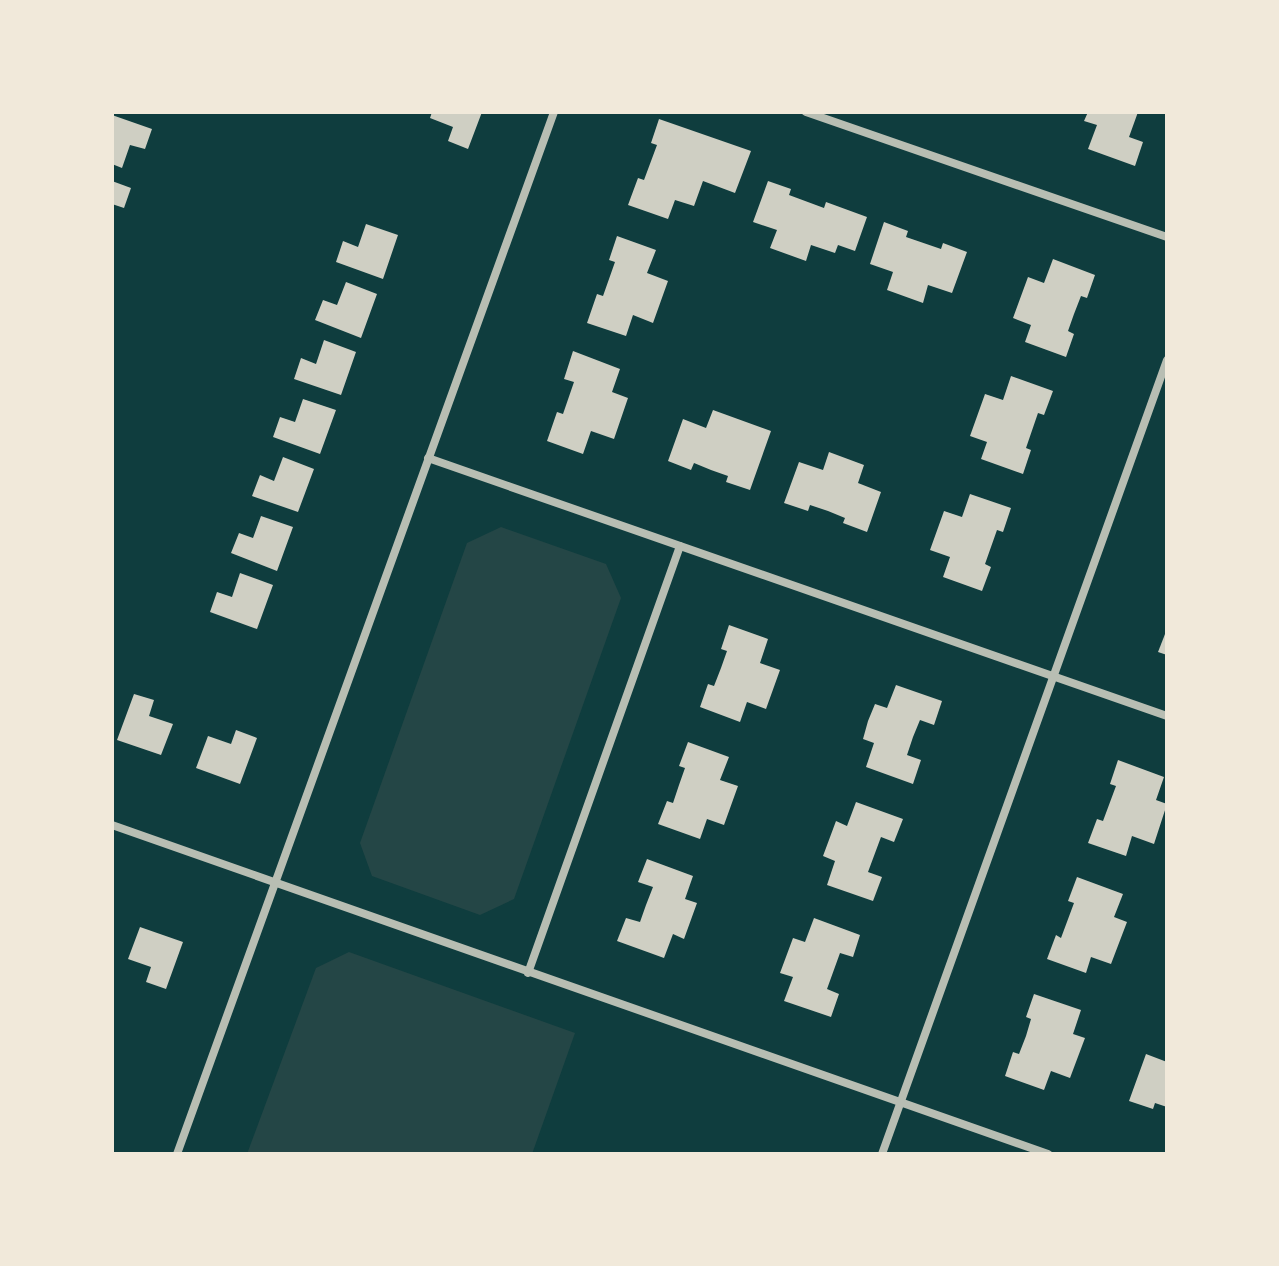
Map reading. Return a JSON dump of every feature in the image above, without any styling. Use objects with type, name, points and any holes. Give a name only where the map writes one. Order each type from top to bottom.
[{"type":"street","points":[[177,1154],[554,112]]},
{"type":"street","points":[[806,112],[1167,237]]},
{"type":"street","points":[[882,1154],[1167,360]]},
{"type":"street","points":[[428,458],[1167,716]]},
{"type":"street","points":[[528,973],[680,546]]},
{"type":"street","points":[[112,825],[1048,1154]]},
{"type":"shaded area","points":[[501,527],[606,564],[621,598],[514,899],[480,915],[372,876],[360,843],[467,543]]},
{"type":"shaded area","points":[[349,952],[575,1033],[532,1154],[247,1154],[316,968]]},
{"type":"building","points":[[432,112],[482,112],[468,149],[448,141],[453,127],[430,118]]},
{"type":"building","points":[[1088,112],[1138,112],[1129,137],[1143,142],[1135,166],[1088,149],[1097,125],[1084,121]]},
{"type":"building","points":[[112,115],[152,129],[145,149],[130,145],[122,168],[112,164]]},
{"type":"building","points":[[659,119],[751,151],[735,193],[703,181],[694,206],[675,200],[668,219],[628,205],[638,178],[644,180],[657,145],[651,143]]},
{"type":"building","points":[[112,181],[131,188],[124,208],[112,204]]},
{"type":"building","points":[[768,181],[791,189],[789,195],[824,208],[826,202],[867,217],[855,251],[838,245],[835,253],[811,245],[806,261],[770,248],[777,230],[753,222]]},
{"type":"building","points":[[884,222],[908,231],[906,237],[941,249],[943,243],[967,252],[952,293],[928,285],[923,303],[887,290],[893,272],[870,264]]},
{"type":"building","points":[[366,224],[398,235],[383,279],[336,262],[343,241],[358,247]]},
{"type":"building","points":[[617,236],[656,250],[647,273],[668,281],[653,323],[633,315],[626,336],[587,323],[597,294],[603,296],[615,262],[609,260]]},
{"type":"building","points":[[1053,259],[1095,275],[1087,298],[1081,296],[1074,314],[1068,331],[1074,334],[1066,357],[1025,342],[1031,325],[1013,318],[1028,277],[1044,283]]},
{"type":"building","points":[[346,282],[377,294],[361,338],[315,320],[323,300],[337,305]]},
{"type":"building","points":[[324,340],[356,352],[341,395],[294,379],[301,358],[316,364]]},
{"type":"building","points":[[573,351],[620,369],[612,392],[628,398],[614,439],[591,431],[583,454],[547,441],[557,412],[563,414],[574,382],[564,379]]},
{"type":"building","points":[[1011,376],[1053,391],[1044,415],[1038,413],[1026,448],[1031,450],[1023,474],[981,459],[987,442],[970,436],[985,394],[1003,400]]},
{"type":"building","points":[[303,399],[336,410],[320,454],[273,437],[280,417],[295,422]]},
{"type":"building","points":[[713,410],[771,431],[750,490],[726,482],[728,476],[694,463],[691,470],[668,461],[683,419],[706,428]]},
{"type":"building","points":[[829,452],[864,465],[858,483],[881,492],[867,532],[843,523],[845,518],[828,511],[810,505],[808,511],[784,503],[799,462],[823,470]]},
{"type":"building","points":[[283,457],[314,469],[298,512],[252,496],[260,475],[274,481]]},
{"type":"building","points":[[970,494],[1011,508],[1003,532],[997,530],[985,564],[991,567],[982,591],[943,577],[950,557],[930,550],[944,511],[962,517]]},
{"type":"building","points":[[261,516],[293,527],[277,571],[231,553],[239,533],[253,538]]},
{"type":"building","points":[[240,573],[273,585],[257,629],[210,612],[217,592],[232,597]]},
{"type":"building","points":[[729,625],[768,639],[760,663],[780,670],[766,709],[747,702],[740,722],[700,707],[708,684],[714,686],[721,668],[727,651],[721,649]]},
{"type":"building","points":[[1167,629],[1167,655],[1158,652]]},
{"type":"building","points":[[896,685],[942,701],[934,725],[920,720],[913,737],[907,755],[921,760],[913,784],[866,767],[874,743],[863,739],[868,721],[875,704],[887,708]]},
{"type":"building","points":[[134,694],[154,700],[149,716],[173,724],[161,755],[117,740]]},
{"type":"building","points":[[236,730],[257,738],[240,784],[196,768],[208,736],[231,744]]},
{"type":"building","points":[[688,742],[729,757],[720,780],[738,786],[724,825],[707,819],[700,839],[658,824],[667,801],[673,803],[685,768],[679,766]]},
{"type":"building","points":[[1118,760],[1164,777],[1156,800],[1167,804],[1154,844],[1132,836],[1126,856],[1088,843],[1097,819],[1103,821],[1116,786],[1110,784]]},
{"type":"building","points":[[856,802],[903,819],[894,842],[881,837],[868,872],[882,877],[873,901],[827,885],[835,861],[823,856],[836,821],[847,826]]},
{"type":"building","points":[[647,859],[693,876],[685,899],[697,903],[684,939],[673,934],[664,958],[617,941],[626,918],[640,922],[653,887],[638,882]]},
{"type":"building","points":[[1077,877],[1123,894],[1114,917],[1127,922],[1111,964],[1091,957],[1086,973],[1047,959],[1056,935],[1061,938],[1074,903],[1068,901]]},
{"type":"building","points":[[814,918],[860,935],[853,957],[840,953],[827,989],[839,994],[831,1017],[784,1001],[793,977],[780,973],[793,938],[805,942]]},
{"type":"building","points":[[140,927],[183,942],[166,989],[146,982],[151,967],[128,959]]},
{"type":"building","points":[[1034,994],[1081,1010],[1073,1034],[1085,1038],[1070,1078],[1051,1071],[1044,1090],[1005,1076],[1013,1052],[1019,1054],[1026,1036],[1031,1019],[1026,1017]]},
{"type":"building","points":[[1146,1054],[1167,1062],[1167,1107],[1155,1103],[1153,1109],[1129,1101]]}]
